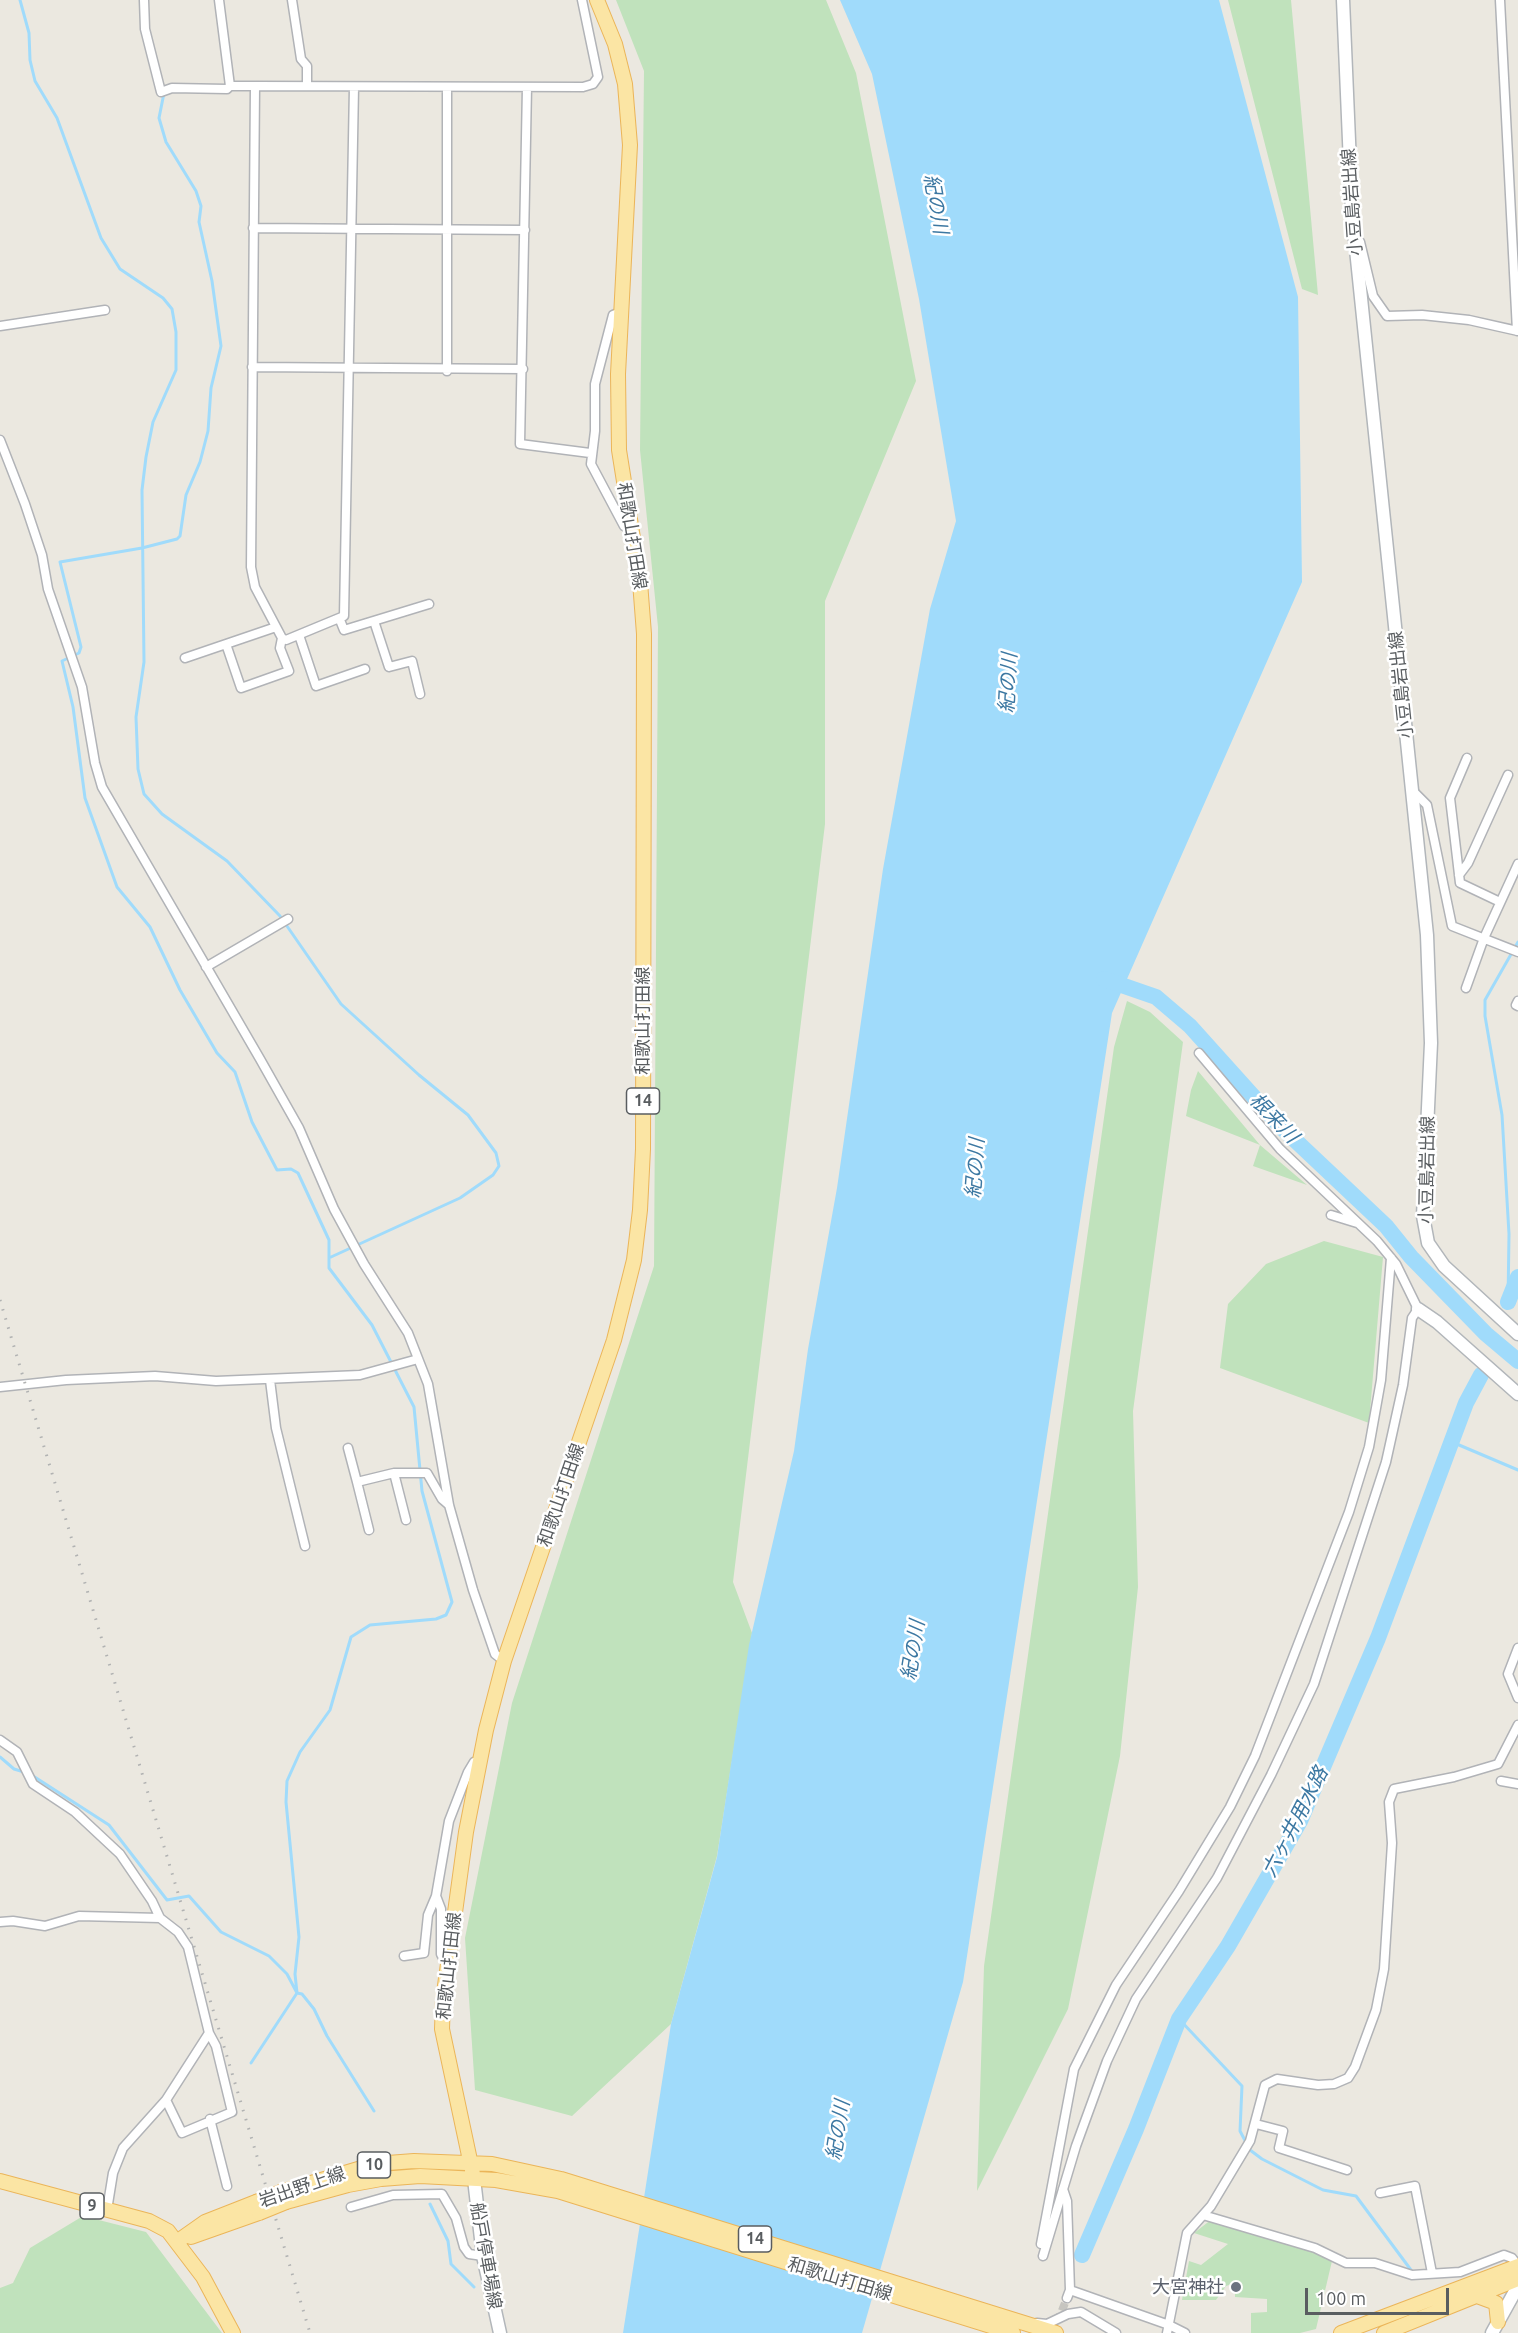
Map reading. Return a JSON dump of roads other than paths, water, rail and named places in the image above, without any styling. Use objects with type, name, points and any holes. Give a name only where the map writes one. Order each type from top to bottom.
[{"type":"main road","name":"和歌山打田線","points":[[597,0],[615,44],[625,84],[630,146],[618,374],[619,450],[640,582],[644,634],[643,1149],[640,1210],[633,1260],[614,1340],[504,1661],[479,1761],[465,1832],[447,1965],[442,2029],[447,2059],[474,2179],[496,2180],[558,2192],[1014,2329]]},
{"type":"main road","name":"小豆島岩出線","points":[[1343,0],[1352,211],[1428,935],[1431,1043],[1423,1216],[1428,1243],[1444,1266],[1518,1334]]},
{"type":"main road","points":[[1418,1309],[1437,1322],[1518,1394]]},
{"type":"main road","name":"岩出野上線","points":[[178,2241],[258,2207],[375,2164],[414,2161],[471,2162]]},
{"type":"main road","name":"和歌山打田線","points":[[471,2162],[492,2164],[561,2179],[1014,2329]]},
{"type":"main road","name":"岩出野上線","points":[[284,2197],[381,2179],[420,2176],[474,2179]]},
{"type":"main road","name":"船戸停車場線","points":[[474,2179],[483,2256],[500,2333]]},
{"type":"main road","name":"9","points":[[0,2181],[149,2221],[168,2231],[178,2241]]},
{"type":"main road","points":[[178,2241],[203,2277],[233,2333]]},
{"type":"main road","points":[[1341,2333],[1518,2266]]},
{"type":"main road","points":[[1384,2333],[1518,2279]]},
{"type":"main road","points":[[1495,2328],[1518,2286]]},
{"type":"main road","points":[[1477,2296],[1496,2304],[1495,2328]]},
{"type":"main road","name":"14","points":[[1014,2329],[1056,2333]]},
{"type":"street","points":[[144,0],[145,29],[161,92],[172,88],[227,89],[230,86],[583,87],[593,84],[598,77],[582,0]]},
{"type":"street","points":[[219,0],[230,86]]},
{"type":"street","points":[[292,0],[301,59],[307,66],[307,86]]},
{"type":"street","points":[[1352,211],[1372,296],[1387,316],[1445,317],[1518,331],[1500,0]]},
{"type":"street","points":[[226,644],[241,688],[289,671],[280,648],[282,638],[255,587],[251,567],[255,86]]},
{"type":"street","points":[[282,638],[286,640],[340,620],[344,616],[354,87]]},
{"type":"street","points":[[447,87],[447,371]]},
{"type":"street","points":[[527,87],[523,369],[518,427],[520,444],[590,453]]},
{"type":"street","points":[[253,228],[525,230]]},
{"type":"street","points":[[0,326],[105,310]]},
{"type":"street","points":[[621,312],[612,315],[595,384],[595,431],[590,453],[591,464],[624,526],[630,528]]},
{"type":"street","points":[[252,367],[447,371],[523,369]]},
{"type":"street","points":[[0,440],[42,555],[48,589],[82,687],[94,764],[102,787],[299,1128],[334,1209],[364,1264],[408,1333],[428,1384],[449,1505],[486,1629],[495,1654],[504,1661]]},
{"type":"street","points":[[340,620],[344,630],[429,604]]},
{"type":"street","points":[[374,621],[390,667],[412,661],[420,694]]},
{"type":"street","points":[[185,658],[276,627]]},
{"type":"street","points":[[299,635],[316,686],[365,669]]},
{"type":"street","points":[[1467,758],[1450,798],[1460,883],[1500,902]]},
{"type":"street","points":[[1459,875],[1468,863],[1508,775]]},
{"type":"street","points":[[1412,790],[1427,805],[1452,926],[1514,950]]},
{"type":"street","points":[[1466,988],[1484,938],[1518,864]]},
{"type":"street","points":[[206,967],[288,919]]},
{"type":"street","points":[[1518,1001],[1516,1005],[1518,1006]]},
{"type":"street","points":[[1199,1053],[1280,1149],[1391,1258],[1418,1309],[1412,1318],[1403,1385],[1386,1462],[1314,1684],[1271,1775],[1216,1878],[1136,1999],[1107,2061],[1063,2188],[1043,2256],[1041,2244],[1074,2069],[1116,1985],[1179,1891],[1230,1807],[1255,1756],[1349,1512],[1369,1447],[1381,1380],[1391,1258]]},
{"type":"street","points":[[1331,1215],[1357,1223]]},
{"type":"street","points":[[0,1387],[66,1380],[155,1376],[216,1381],[360,1375],[418,1359]]},
{"type":"street","points":[[270,1380],[276,1428],[305,1546]]},
{"type":"street","points":[[348,1448],[369,1530]]},
{"type":"street","points":[[357,1482],[394,1473],[427,1473],[442,1499],[449,1505]]},
{"type":"street","points":[[394,1473],[406,1520]]},
{"type":"street","points":[[1518,1648],[1508,1674],[1518,1698]]},
{"type":"street","points":[[1168,2329],[1187,2233],[1203,2215],[1228,2179],[1250,2141],[1265,2085],[1277,2079],[1318,2085],[1334,2084],[1348,2078],[1355,2067],[1376,2010],[1384,1969],[1392,1844],[1389,1802],[1394,1789],[1454,1777],[1498,1764],[1518,1725]]},
{"type":"street","points":[[0,1740],[17,1752],[33,1784],[75,1812],[120,1854],[152,1901],[160,1918],[178,1932],[188,1947],[209,2033],[216,2046],[232,2112],[210,2119],[182,2133],[166,2100]]},
{"type":"street","points":[[404,1956],[424,1953],[428,1915],[436,1896],[449,1821],[468,1772],[474,1762],[479,1761]]},
{"type":"street","points":[[1501,1781],[1518,1785]]},
{"type":"street","points":[[436,1896],[441,1909],[441,1954],[447,1965]]},
{"type":"street","points":[[0,1922],[22,1922],[45,1926],[79,1916],[160,1918]]},
{"type":"street","points":[[107,2210],[116,2160],[123,2148],[166,2100],[209,2033]]},
{"type":"street","points":[[210,2119],[227,2186]]},
{"type":"street","points":[[1256,2124],[1283,2132],[1279,2148],[1347,2170]]},
{"type":"street","points":[[1380,2193],[1415,2186],[1432,2273]]},
{"type":"street","points":[[1063,2188],[1066,2201],[1068,2294],[1185,2333]]},
{"type":"street","points":[[351,2207],[393,2195],[442,2194],[456,2218],[464,2247],[469,2254],[483,2256]]},
{"type":"street","points":[[1203,2215],[1314,2248],[1346,2263],[1375,2263],[1412,2275],[1460,2272],[1504,2255],[1512,2258],[1518,2266]]},
{"type":"street","points":[[1014,2329],[1047,2324],[1068,2313],[1082,2312],[1116,2333]]},
{"type":"water","name":"紀の川","points":[[840,0],[1219,0],[1298,297],[1302,582],[1112,1013],[963,1982],[862,2333],[623,2333],[671,2024],[717,1857],[749,1645],[794,1451],[808,1349],[837,1188],[883,869],[930,609],[956,521],[919,299],[872,74]]},
{"type":"waterway","points":[[20,0],[29,33],[30,60],[35,81],[57,118],[101,238],[120,269],[163,298],[172,309],[176,332],[176,370],[153,422],[142,490],[144,662],[136,717],[138,769],[144,794],[162,814],[227,861],[280,916],[341,1004],[419,1075],[468,1115],[496,1153],[499,1166],[493,1175],[460,1198],[331,1257]]},
{"type":"waterway","points":[[164,93],[159,118],[166,142],[196,191],[201,206],[199,222],[212,281],[221,346],[211,388],[208,431],[200,462],[186,495],[180,536],[177,539],[142,548],[60,562],[81,647],[79,653],[62,661],[73,707],[85,798],[117,887],[150,927],[180,990],[217,1053],[235,1072],[252,1122],[277,1170],[291,1169],[298,1173],[329,1240],[329,1268],[372,1325],[414,1407],[422,1491],[452,1602],[446,1615],[436,1619],[370,1625],[351,1637],[330,1710],[300,1752],[287,1781],[286,1802],[299,1937],[295,1974],[297,1993],[251,2063]]},
{"type":"waterway","points":[[1508,1302],[1509,1234],[1502,1115],[1485,1016],[1485,1000],[1518,942]]},
{"type":"waterway","name":"根来川","points":[[1104,979],[1156,997],[1190,1026],[1279,1125],[1386,1226],[1411,1257],[1486,1334],[1518,1361]]},
{"type":"waterway","name":"六ヶ井用水路","points":[[1508,1302],[1518,1277]]},
{"type":"waterway","name":"六ヶ井用水路","points":[[1082,2255],[1136,2129],[1179,2019],[1228,1946],[1300,1821],[1378,1638],[1466,1403],[1481,1375]]},
{"type":"waterway","points":[[1452,1442],[1518,1470]]},
{"type":"waterway","points":[[0,1757],[14,1769],[24,1772]]},
{"type":"waterway","points":[[30,1774],[109,1825],[167,1900],[189,1896],[221,1932],[269,1956],[287,1974],[297,1993],[302,1994],[314,2009],[327,2036],[374,2111]]},
{"type":"waterway","points":[[1179,2019],[1242,2086],[1240,2131],[1250,2150],[1262,2159],[1323,2190],[1356,2196],[1411,2270]]},
{"type":"waterway","points":[[430,2204],[448,2241],[451,2264],[474,2287]]},
{"type":"tunnel","points":[[1053,2333],[1067,2298]]},
{"type":"railway","points":[[0,1300],[310,2333]]},
{"type":"place","name":"大宮神社","points":[[1236,2287]]}]
